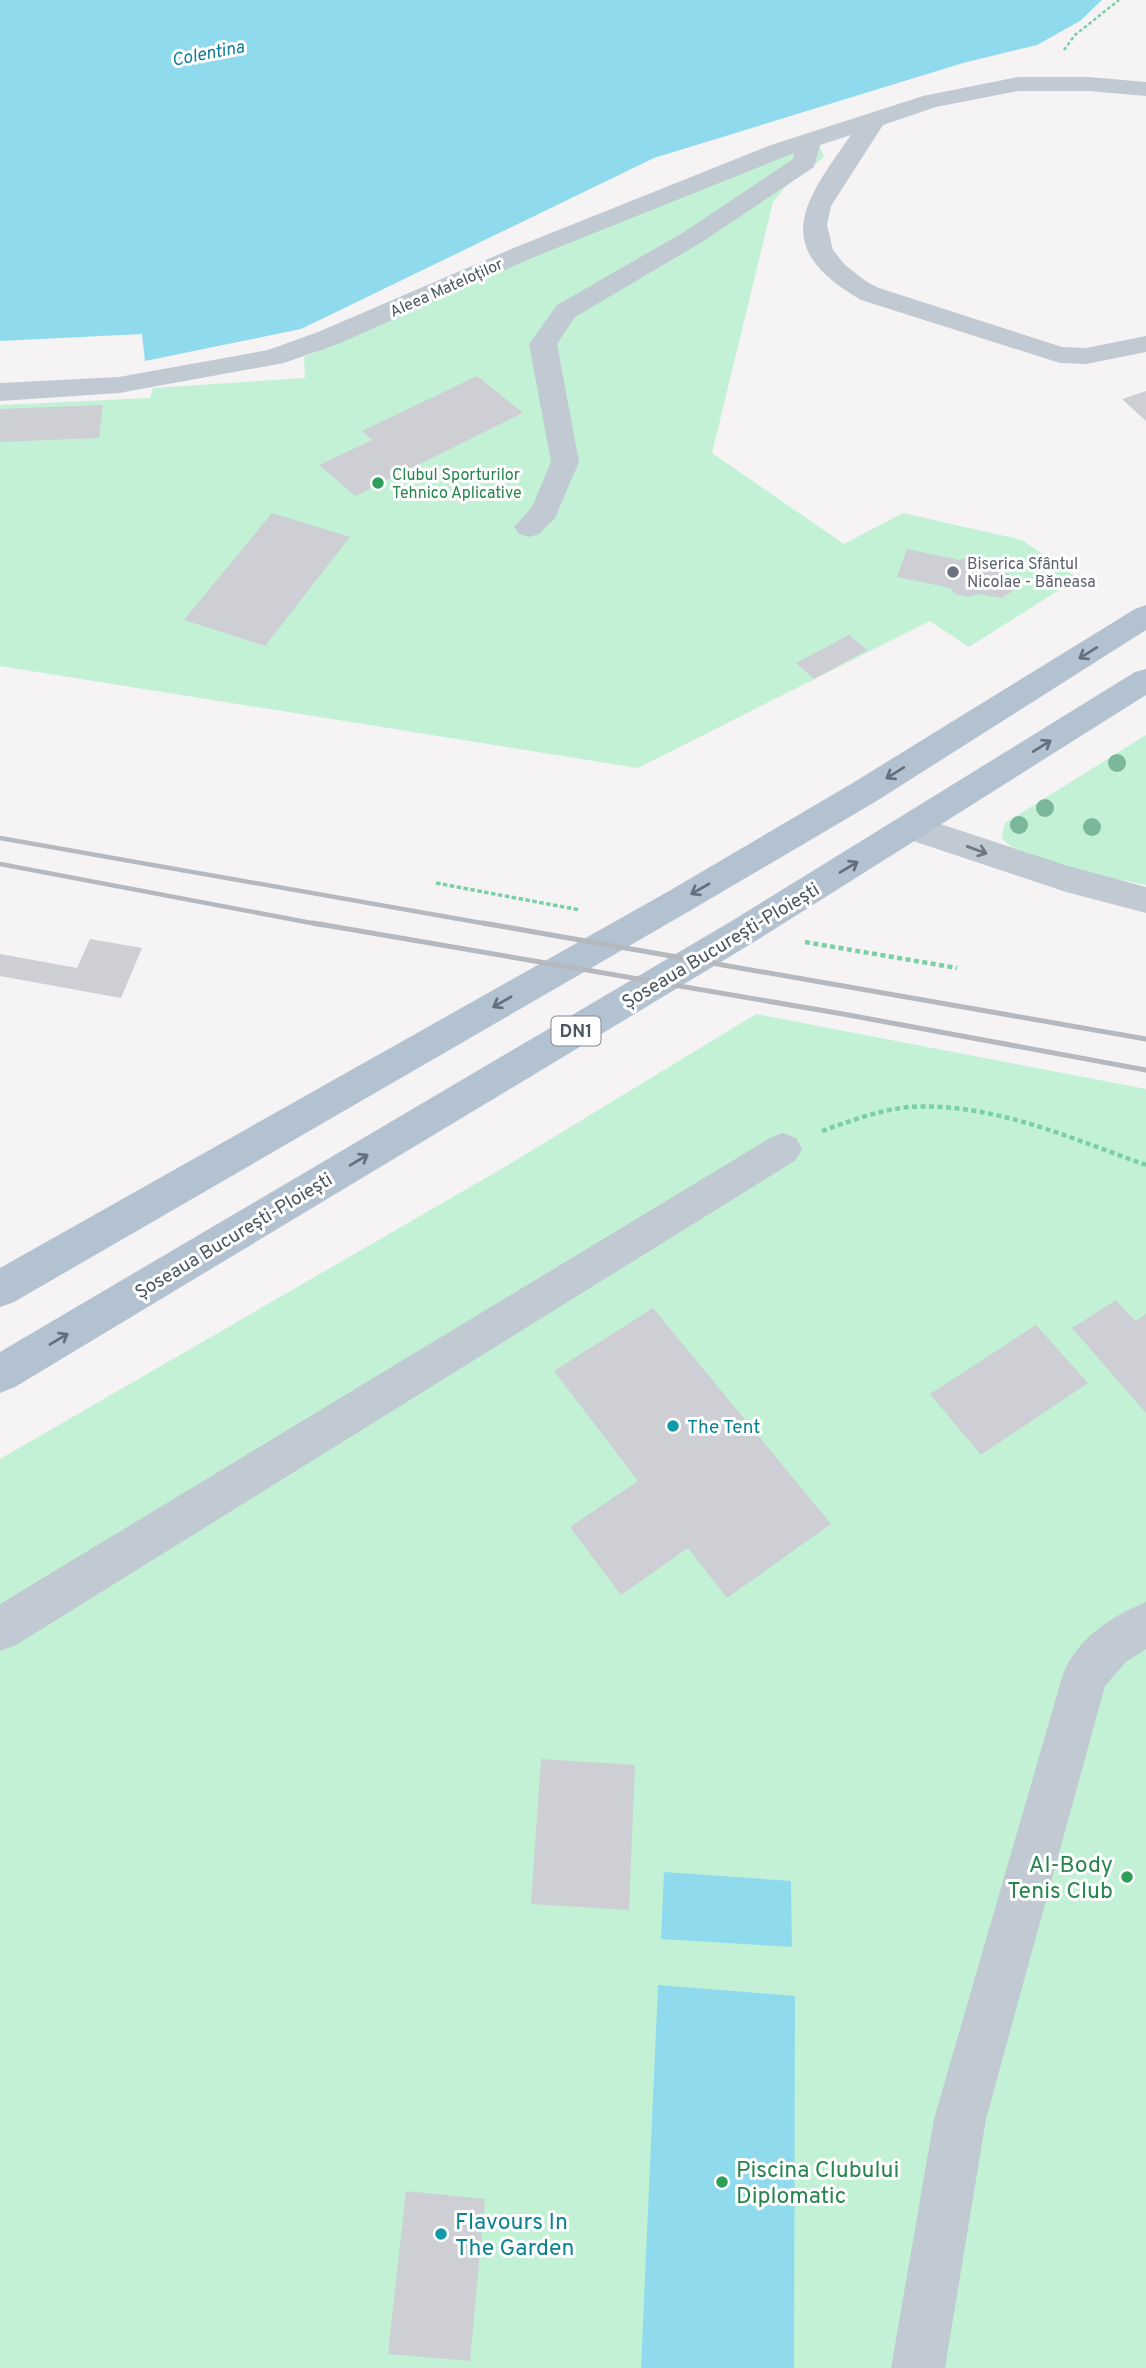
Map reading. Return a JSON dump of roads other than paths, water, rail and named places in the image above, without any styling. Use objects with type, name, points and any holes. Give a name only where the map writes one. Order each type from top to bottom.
[{"type":"main road","points":[[0,1289],[863,793],[1146,616]]},
{"type":"main road","name":"Șoseaua București-Ploiești","points":[[0,1374],[742,932],[1146,680]]},
{"type":"lane","name":"Aleea Mateloților","points":[[0,392],[142,382],[274,357],[328,338],[538,247],[808,141],[876,117],[956,95],[1018,84],[1049,83],[1146,89]]},
{"type":"lane","points":[[876,117],[849,152],[818,207],[815,219],[814,235],[820,252],[847,282],[870,294],[1060,355],[1086,356],[1146,344]]},
{"type":"lane","points":[[529,527],[545,511],[565,462],[543,344],[566,311],[693,237],[805,162],[808,141]]},
{"type":"lane","points":[[912,828],[1054,875],[1146,900]]},
{"type":"lane","points":[[0,1629],[783,1149]]},
{"type":"lane","points":[[918,2368],[960,2119],[1086,1674],[1110,1646],[1146,1624]]},
{"type":"water","name":"Colentina","points":[[0,0],[1102,0],[1080,21],[1037,45],[963,63],[654,158],[301,329],[145,361],[142,334],[0,341]]},
{"type":"water","points":[[664,1872],[791,1881],[792,1947],[661,1939]]},
{"type":"water","name":"Piscina Clubului Diplomatic","points":[[658,1985],[795,1996],[794,2368],[641,2368]]},
{"type":"railway","points":[[0,838],[493,925]]},
{"type":"railway","points":[[0,864],[322,925]]},
{"type":"railway","points":[[313,923],[843,1014],[1146,1070]]},
{"type":"railway","points":[[483,923],[1146,1039]]},
{"type":"place","name":"Clubul Sporturilor Tehnico Aplicative","points":[[378,483]]},
{"type":"place","name":"Biserica Sfântul Nicolae - Băneasa","points":[[953,572]]},
{"type":"place","name":"The Tent","points":[[673,1426]]},
{"type":"place","name":"Al-Body Tenis Club","points":[[1127,1877]]},
{"type":"place","name":"Piscina Clubului Diplomatic","points":[[722,2182]]},
{"type":"place","name":"Flavours In The Garden","points":[[441,2234]]}]
